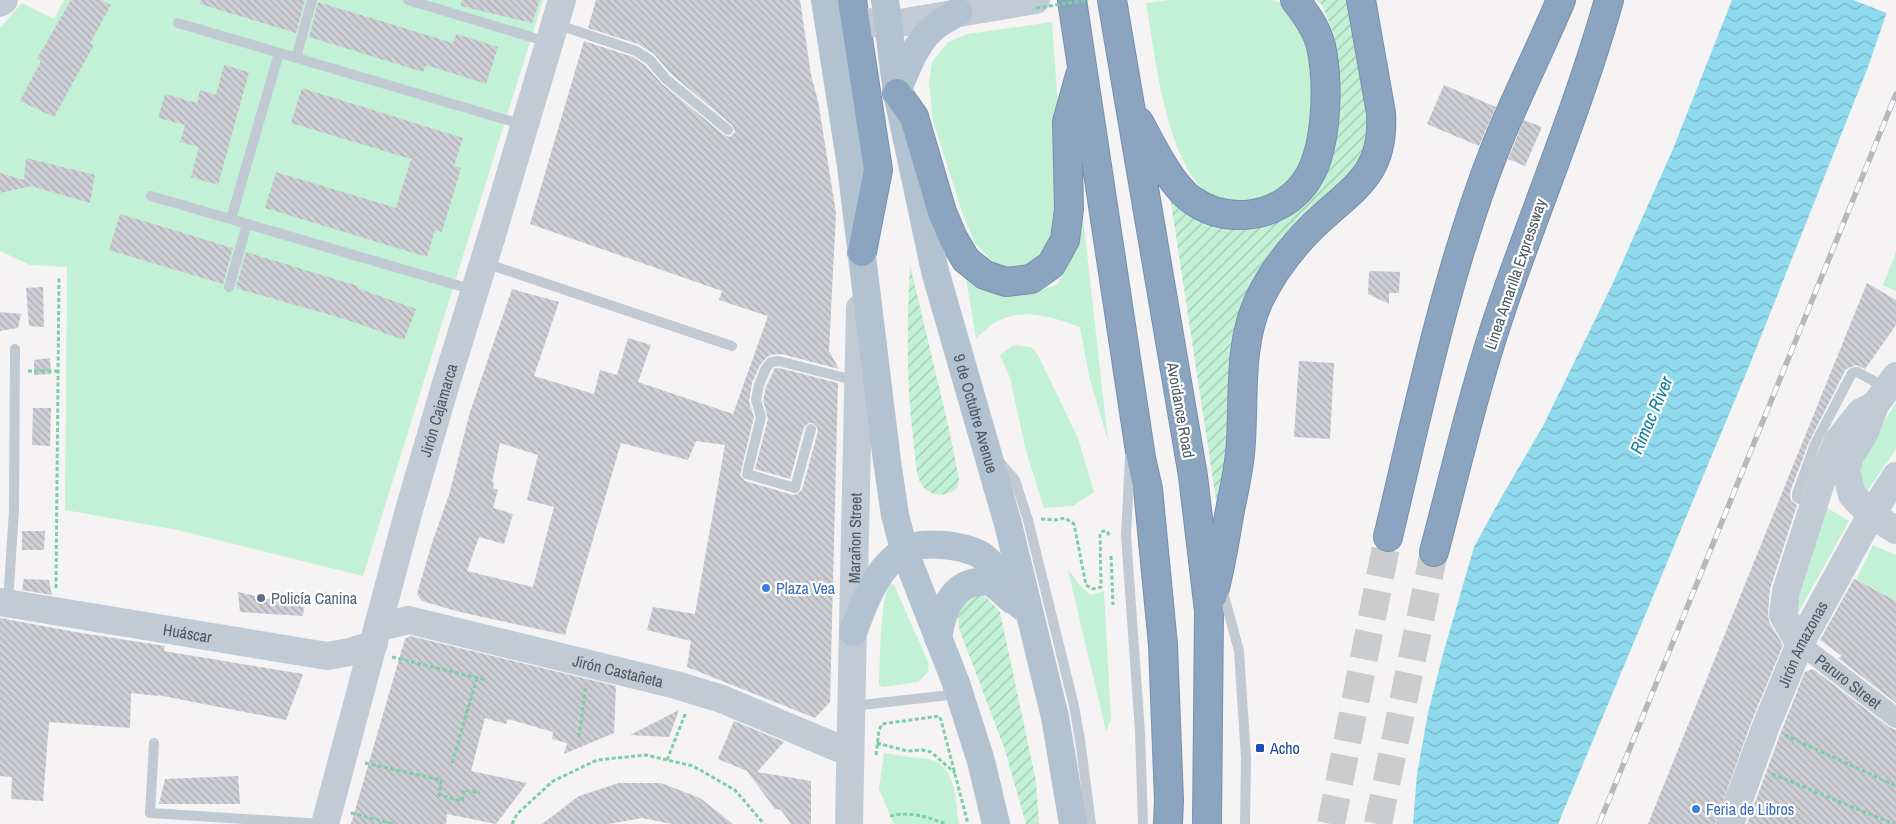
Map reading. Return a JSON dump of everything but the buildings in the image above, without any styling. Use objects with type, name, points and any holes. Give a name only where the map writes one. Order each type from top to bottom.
[{"type":"highway","points":[[1072,0],[1141,458],[1148,489],[1163,645],[1169,800],[1168,824]]},
{"type":"highway","name":"Avoidance Road","points":[[1112,0],[1193,476],[1208,611],[1208,824]]},
{"type":"highway","points":[[1129,105],[1169,176],[1191,200],[1216,212],[1240,216],[1264,213],[1284,203],[1305,183],[1316,160],[1325,106],[1321,45],[1310,19],[1295,0]]},
{"type":"highway","points":[[1208,611],[1218,576],[1240,455],[1245,358],[1250,327],[1259,301],[1273,274],[1287,256],[1311,228],[1363,180],[1379,152],[1382,126],[1381,113],[1361,0]]},
{"type":"highway","name":"Linea Amarilla Expressway","points":[[1434,552],[1470,414],[1502,306],[1591,57],[1609,0]]},
{"type":"highway","points":[[1388,537],[1431,358],[1460,250],[1495,149],[1557,6]]},
{"type":"highway","points":[[853,10],[878,170],[862,252]]},
{"type":"highway","points":[[897,93],[914,117],[942,212],[953,238],[966,260],[985,276],[1006,282],[1031,279],[1051,265],[1065,240],[1069,209],[1067,122],[1083,66]]},
{"type":"main road","points":[[825,0],[852,166],[894,509],[904,550],[959,694],[981,761],[996,824]]},
{"type":"main road","name":"9 de Octubre Avenue","points":[[886,8],[897,93],[935,271],[1008,524],[1055,717],[1073,824]]},
{"type":"main road","points":[[897,93],[907,66],[920,44],[937,25],[958,12]]},
{"type":"main road","points":[[853,632],[872,586],[885,568],[904,550],[922,546],[945,545],[971,550],[984,558],[1006,581],[1032,622]]},
{"type":"main road","points":[[938,638],[941,623],[950,599],[964,587],[974,582],[988,581],[999,588],[1032,622]]},
{"type":"street","points":[[0,4],[4,0]]},
{"type":"street","points":[[853,10],[886,8],[958,12],[1036,4]]},
{"type":"street","name":"Jirón Cajamarca","points":[[327,818],[433,427],[556,22]]},
{"type":"street","name":"Marañon Street","points":[[849,824],[863,757],[851,706],[862,252]]},
{"type":"street","points":[[1800,644],[1783,615],[1786,591],[1825,470],[1838,441],[1861,412],[1886,390]]},
{"type":"street","points":[[1886,390],[1865,432],[1850,456],[1846,470],[1852,495],[1871,516],[1896,530]]},
{"type":"street","name":"Jirón Amazonas","points":[[1730,824],[1766,726],[1800,644],[1871,516],[1896,476]]},
{"type":"street","name":"Huáscar","points":[[4,602],[327,656],[350,652],[375,641]]},
{"type":"street","name":"Jirón Castañeta","points":[[375,641],[409,620],[722,699],[863,757]]},
{"type":"street","name":"Paruro Street","points":[[1800,644],[1896,718]]},
{"type":"lane","points":[[296,58],[312,0]]},
{"type":"lane","points":[[408,0],[556,22],[636,50],[650,60],[666,79],[728,130]]},
{"type":"lane","points":[[178,23],[525,125]]},
{"type":"lane","points":[[231,219],[279,53]]},
{"type":"lane","points":[[151,196],[475,290]]},
{"type":"lane","points":[[229,288],[247,224]]},
{"type":"lane","points":[[484,262],[732,346]]},
{"type":"lane","points":[[4,602],[14,510],[15,348]]},
{"type":"lane","points":[[811,429],[795,488],[747,474],[761,416],[756,400],[766,368],[771,362],[779,360],[858,381]]},
{"type":"lane","points":[[1814,505],[1797,498],[1797,494],[1815,444],[1852,373],[1857,372],[1886,390]]},
{"type":"lane","points":[[1133,406],[1126,535],[1140,732],[1143,824]]},
{"type":"lane","points":[[984,444],[1015,480],[1028,520],[1074,706],[1091,824]]},
{"type":"lane","points":[[1200,548],[1218,576],[1239,650],[1246,758],[1244,824]]},
{"type":"lane","points":[[851,706],[959,694]]},
{"type":"lane","points":[[154,743],[150,813],[327,818]]},
{"type":"path","points":[[1036,4],[1088,0]]},
{"type":"path","points":[[56,611],[59,276]]},
{"type":"path","points":[[15,371],[58,371]]},
{"type":"path","points":[[1044,519],[1055,520],[1065,518],[1074,524],[1086,585],[1093,589],[1101,587],[1100,534],[1106,531],[1110,538]]},
{"type":"path","points":[[1111,548],[1113,605]]},
{"type":"path","points":[[375,641],[486,680]]},
{"type":"path","points":[[579,737],[589,664]]},
{"type":"path","points":[[452,763],[477,678]]},
{"type":"path","points":[[666,760],[695,691]]},
{"type":"path","points":[[863,757],[877,743],[882,724],[938,716],[941,720],[968,824]]},
{"type":"path","points":[[1766,726],[1896,786]]},
{"type":"path","points":[[877,743],[907,751],[922,750],[930,752],[956,774]]},
{"type":"path","points":[[512,824],[517,814],[553,781],[597,760],[646,755],[693,766],[735,790],[764,824]]},
{"type":"path","points":[[344,757],[441,780],[439,795],[462,801],[464,790],[480,793]]},
{"type":"path","points":[[1752,766],[1894,824]]},
{"type":"path","points":[[890,816],[904,813],[916,814],[947,824]]},
{"type":"path","points":[[327,818],[394,824]]},
{"type":"green space","points":[[64,0],[543,0],[363,576],[178,530],[65,510],[67,267],[30,265],[0,251],[0,28],[22,3],[54,19]]},
{"type":"green space","points":[[1169,0],[1272,0],[1282,3],[1302,22],[1317,84],[1308,163],[1275,200],[1226,203],[1206,192],[1190,173],[1177,146],[1167,116],[1146,3]]},
{"type":"green space","points":[[1316,0],[1353,0],[1368,97],[1367,160],[1276,253],[1222,539],[1169,190],[1274,221],[1338,112],[1339,73],[1334,34],[1322,5]]},
{"type":"green space","points":[[1052,22],[1063,178],[1051,256],[1012,273],[992,261],[975,243],[963,215],[933,121],[929,84],[932,62],[948,42],[968,34]]},
{"type":"green space","points":[[1082,209],[1108,441],[1089,376],[1080,327],[1048,317],[1026,314],[1015,315],[994,323],[976,338],[965,273],[1008,296],[1036,292],[1058,284],[1073,255]]},
{"type":"green space","points":[[1896,252],[1896,291],[1883,285]]},
{"type":"green space","points":[[910,265],[959,479],[957,488],[951,492],[939,495],[929,492],[924,488],[920,483],[916,467],[908,373]]},
{"type":"green space","points":[[1014,345],[1031,347],[1038,355],[1078,438],[1094,492],[1073,506],[1044,508],[1026,451],[1010,378],[1000,355]]},
{"type":"green space","points":[[1896,403],[1896,449],[1864,496],[1856,478],[1861,456]]},
{"type":"green space","points":[[1824,506],[1849,521],[1797,615],[1795,598]]},
{"type":"green space","points":[[1873,545],[1896,555],[1896,601],[1856,580]]},
{"type":"green space","points":[[1068,570],[1082,588],[1091,595],[1104,591],[1111,720],[1106,731]]},
{"type":"green space","points":[[890,583],[894,585],[929,664],[928,672],[918,682],[882,687],[879,685],[881,632],[884,602]]},
{"type":"green space","points":[[981,595],[988,599],[1000,612],[1036,781],[1039,824],[1026,824],[1005,750],[960,631],[958,611],[960,607],[967,600]]},
{"type":"green space","points":[[884,753],[928,759],[942,766],[947,772],[954,789],[959,824],[894,824],[879,789]]},
{"type":"water","name":"Rimac River","points":[[1732,0],[1891,0],[1868,67],[1750,364],[1558,824],[1413,824],[1417,774],[1428,713],[1474,547],[1543,426],[1613,283],[1673,149]]},
{"type":"pier","points":[[1853,0],[1893,0],[1889,14]]},
{"type":"tunnel","points":[[1331,824],[1388,537]]},
{"type":"tunnel","points":[[1378,824],[1434,552]]},
{"type":"railway","points":[[1599,824],[1896,94]]},
{"type":"place","name":"Plaza Vea","points":[[766,588]]},
{"type":"place","name":"Policía Canina","points":[[261,598]]},
{"type":"place","name":"Acho","points":[[1260,748]]},
{"type":"place","name":"Feria de Libros","points":[[1696,809]]}]
